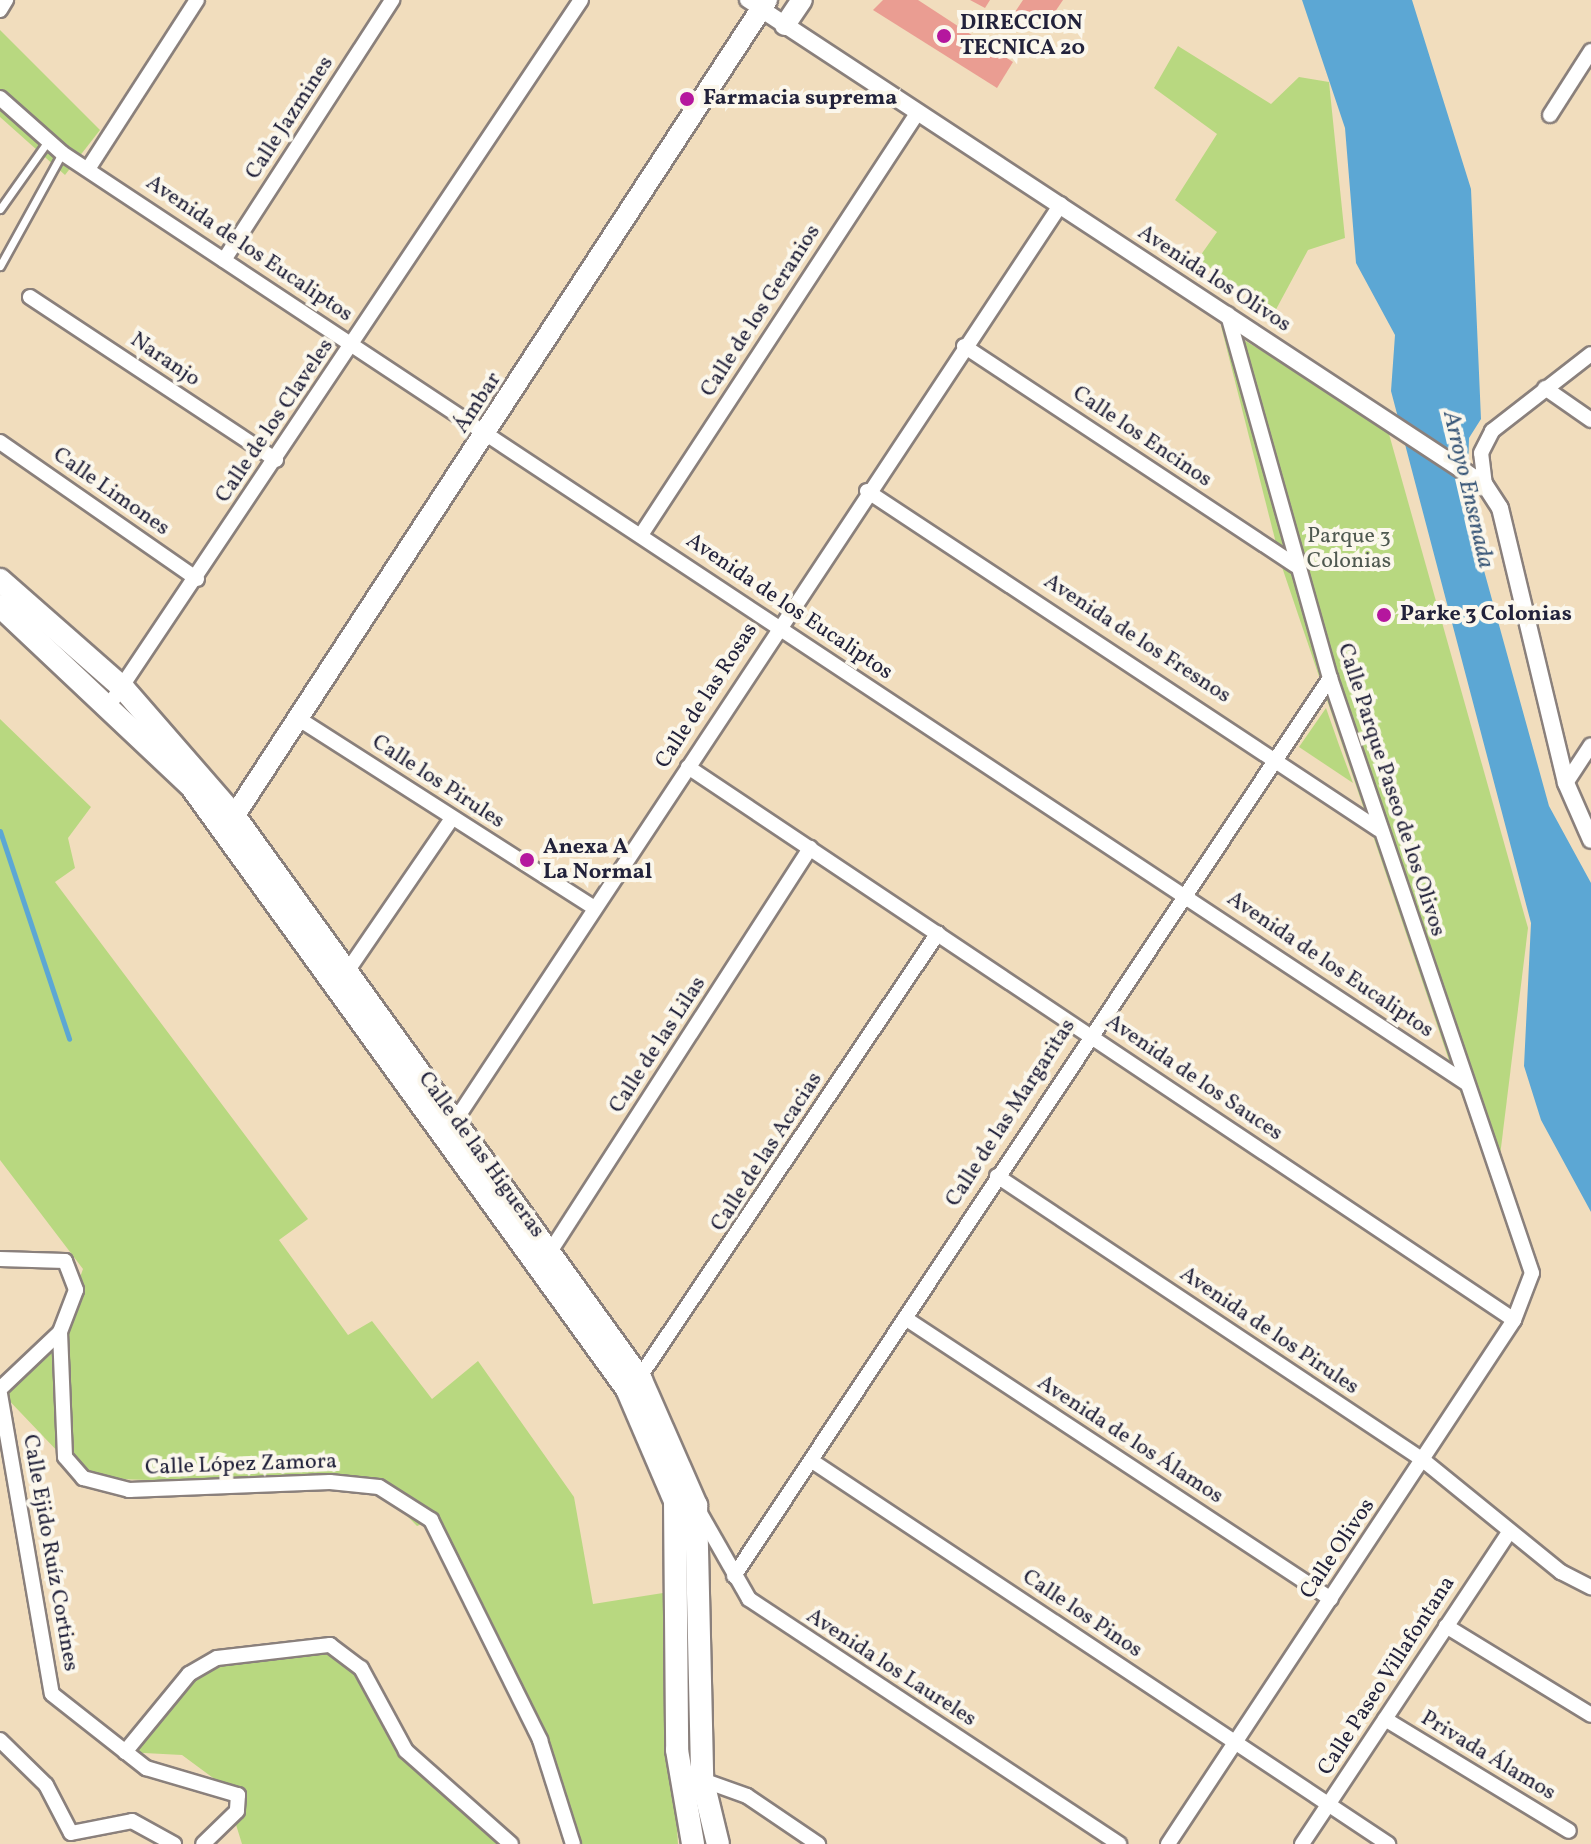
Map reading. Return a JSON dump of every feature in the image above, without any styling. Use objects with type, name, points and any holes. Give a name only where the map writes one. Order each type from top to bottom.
[{"type":"main road","points":[[785,25],[802,0]]},
{"type":"main road","name":"Ámbar","points":[[230,824],[488,433],[758,3]]},
{"type":"main road","name":"Calle de las Higueras","points":[[0,580],[116,696],[230,824],[340,982],[452,1127],[634,1384],[685,1503],[693,1844]]},
{"type":"main road","name":"Calle de las Higueras","points":[[0,606],[116,696]]},
{"type":"main road","name":"Calle de las Higueras","points":[[691,1778],[718,1844]]},
{"type":"street","points":[[0,10],[6,0]]},
{"type":"street","points":[[88,169],[197,0]]},
{"type":"street","name":"Calle Jazmines","points":[[224,260],[392,0]]},
{"type":"street","name":"Calle de los Claveles","points":[[116,696],[581,0]]},
{"type":"street","name":"Avenida los Olivos","points":[[758,3],[785,25],[1485,485]]},
{"type":"street","points":[[1550,115],[1591,51]]},
{"type":"street","name":"Avenida de los Eucaliptos","points":[[0,98],[62,153],[1182,892],[1466,1083]]},
{"type":"street","name":"Calle de los Geranios","points":[[641,535],[918,112]]},
{"type":"street","name":"Calle de las Rosas","points":[[452,1127],[867,491],[1061,204]]},
{"type":"street","name":"Naranjo","points":[[30,297],[276,460]]},
{"type":"street","name":"Calle Parque Paseo de los Olivos","points":[[1228,314],[1295,565],[1330,678],[1532,1273]]},
{"type":"street","name":"Calle los Encinos","points":[[964,346],[1295,565]]},
{"type":"street","points":[[1591,354],[1492,431],[1481,453],[1485,485],[1500,508],[1566,783],[1591,840]]},
{"type":"street","points":[[1545,388],[1591,420]]},
{"type":"street","name":"Calle Limones","points":[[0,442],[197,579]]},
{"type":"street","name":"Avenida de los Fresnos","points":[[867,491],[1274,754],[1379,829]]},
{"type":"street","name":"Calle de las Margaritas","points":[[734,1576],[1182,892],[1274,754],[1330,678]]},
{"type":"street","name":"Calle los Pirules","points":[[299,719],[595,908]]},
{"type":"street","points":[[1566,783],[1591,745]]},
{"type":"street","name":"Avenida de los Sauces","points":[[688,767],[1514,1320]]},
{"type":"street","points":[[340,982],[452,818]]},
{"type":"street","name":"Calle de las Lilas","points":[[547,1258],[810,848]]},
{"type":"street","name":"Calle de las Acacias","points":[[634,1384],[938,933]]},
{"type":"street","name":"Avenida de los Pirules","points":[[997,1176],[1423,1460],[1509,1532],[1591,1587]]},
{"type":"street","name":"Calle Ejido Ruíz Cortines","points":[[0,1259],[65,1261],[76,1290],[60,1332],[0,1392],[52,1694],[146,1768],[238,1795],[237,1811],[203,1844]]},
{"type":"street","name":"Calle Olivos","points":[[1168,1844],[1514,1320],[1532,1273]]},
{"type":"street","name":"Avenida de los Álamos","points":[[905,1318],[1331,1599]]},
{"type":"street","name":"Calle López Zamora","points":[[60,1332],[65,1457],[83,1478],[129,1490],[330,1482],[379,1487],[431,1520],[540,1740],[573,1844]]},
{"type":"street","name":"Calle los Pinos","points":[[812,1461],[1388,1844]]},
{"type":"street","name":"Avenida los Laureles","points":[[685,1503],[734,1576],[761,1608],[1119,1844]]},
{"type":"street","name":"Calle Paseo Villafontana","points":[[1302,1844],[1509,1532]]},
{"type":"street","points":[[1446,1626],[1591,1715]]},
{"type":"street","points":[[125,1752],[189,1674],[217,1658],[330,1645],[361,1668],[406,1751],[511,1844]]},
{"type":"street","name":"Privada Álamos","points":[[1385,1719],[1569,1831]]},
{"type":"street","points":[[0,1740],[46,1785],[69,1838],[132,1821],[174,1844]]},
{"type":"street","points":[[691,1778],[747,1796],[818,1844]]},
{"type":"lane","points":[[0,209],[48,141]]},
{"type":"lane","points":[[0,266],[62,153]]},
{"type":"green space","points":[[0,30],[100,130],[65,175],[0,117]]},
{"type":"green space","points":[[1178,46],[1271,104],[1299,77],[1329,82],[1345,238],[1308,250],[1273,315],[1198,259],[1217,232],[1175,200],[1217,134],[1154,88]]},
{"type":"green space","name":"Parque 3 Colonias","points":[[1221,326],[1387,427],[1528,928],[1497,1180],[1457,1084],[1282,567]]},
{"type":"green space","points":[[1326,708],[1339,745],[1353,783],[1299,747]]},
{"type":"green space","points":[[0,719],[91,807],[68,838],[75,868],[55,882],[308,1219],[279,1240],[348,1335],[372,1321],[432,1399],[478,1361],[574,1497],[593,1604],[663,1593],[678,1844],[573,1844],[540,1740],[432,1520],[417,1526],[379,1487],[83,1478],[0,1391],[60,1332],[83,1269],[0,1160]]},
{"type":"green space","points":[[347,1651],[406,1751],[512,1844],[242,1844],[224,1786],[182,1755],[125,1752],[189,1674],[217,1658]]},
{"type":"water","name":"Arroyo Ensenada","points":[[1302,0],[1412,0],[1471,189],[1481,419],[1469,438],[1467,509],[1549,806],[1591,883],[1591,1212],[1541,1120],[1524,1066],[1531,923],[1391,391],[1395,335],[1356,263],[1345,128]]},
{"type":"building","name":"DIRECCION TECNICA 20","points":[[883,0],[918,0],[1013,62],[997,88],[873,10]]},
{"type":"building","points":[[970,0],[990,0],[985,8]]},
{"type":"building","points":[[1023,0],[1063,0],[1042,31],[1015,12]]},
{"type":"waterway","points":[[0,831],[69,1039]]},
{"type":"place","name":"DIRECCION TECNICA 20","points":[[944,36]]},
{"type":"place","name":"Farmacia suprema","points":[[687,99]]},
{"type":"place","name":"Parke 3 Colonias","points":[[1384,615]]},
{"type":"place","name":"Anexa A La Normal","points":[[527,860]]}]
